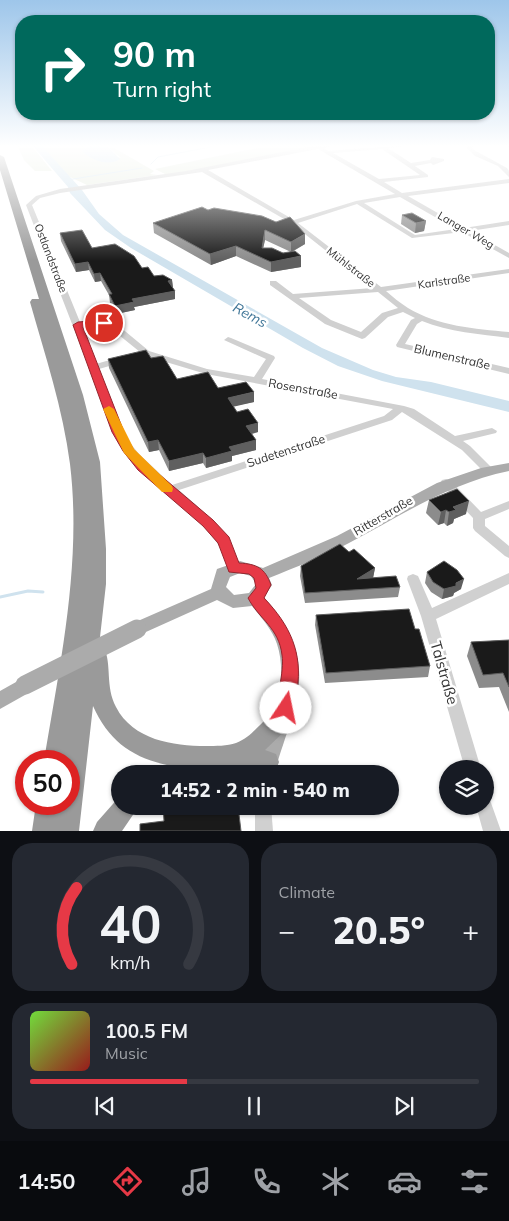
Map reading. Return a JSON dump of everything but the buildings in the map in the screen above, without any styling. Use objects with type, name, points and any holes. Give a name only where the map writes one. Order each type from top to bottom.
[{"type":"highway","points":[[0,184],[64,397],[78,465],[81,523],[80,564],[57,750]]},
{"type":"highway","points":[[8,184],[85,428],[95,491],[96,584],[66,831]]},
{"type":"highway","points":[[96,584],[101,597],[96,677],[100,699],[106,716],[126,736],[153,750],[230,765],[268,729],[282,719]]},
{"type":"highway","points":[[45,831],[47,815]]},
{"type":"highway","points":[[106,831],[119,815]]},
{"type":"main road","name":"Ritterstraße","points":[[261,575],[340,541],[446,483],[488,470],[509,467]]},
{"type":"main road","points":[[234,568],[252,569],[261,575],[264,585],[263,590],[255,598],[235,602],[228,600],[218,587],[220,577],[234,568]]},
{"type":"main road","points":[[0,701],[24,685],[137,629],[220,592]]},
{"type":"main road","points":[[255,598],[273,617],[283,634],[290,653],[292,674],[289,697],[267,765]]},
{"type":"street","name":"Ostlandstraße","points":[[104,184],[60,191],[36,198],[30,204],[30,207],[36,218],[122,440],[143,467],[208,523],[224,541],[234,568]]},
{"type":"street","name":"Mühlstraße","points":[[227,184],[293,222],[404,309],[420,318],[457,329],[509,334]]},
{"type":"street","name":"Langer Weg","points":[[385,184],[466,229],[509,256]]},
{"type":"street","points":[[293,222],[358,202],[404,194],[504,184]]},
{"type":"street","points":[[358,202],[414,236],[509,223]]},
{"type":"street","points":[[499,249],[509,248]]},
{"type":"street","name":"Karlstraße","points":[[292,296],[380,290],[509,271]]},
{"type":"street","points":[[273,282],[328,322],[362,336],[385,315],[404,309]]},
{"type":"street","name":"Blumenstraße","points":[[420,318],[414,322],[400,345],[509,371]]},
{"type":"street","name":"Rosenstraße","points":[[78,325],[111,324],[146,353],[206,371],[410,411],[466,448],[488,470]]},
{"type":"street","points":[[228,340],[271,358],[256,381]]},
{"type":"street","points":[[94,368],[146,353]]},
{"type":"street","name":"Sudetenstraße","points":[[168,490],[388,418],[401,408]]},
{"type":"street","points":[[453,440],[492,431]]},
{"type":"street","points":[[446,483],[479,517],[479,528],[509,553]]},
{"type":"street","points":[[479,517],[509,505]]},
{"type":"street","points":[[428,616],[509,578]]},
{"type":"street","name":"Talstraße","points":[[413,579],[428,616],[470,760]]},
{"type":"street","points":[[263,815],[264,831]]},
{"type":"street","points":[[487,815],[492,831]]},
{"type":"water","name":"Rems","points":[[65,184],[76,184],[99,214],[123,235],[322,348],[373,370],[396,377],[431,382],[509,401],[509,412],[382,381],[338,366],[303,348],[131,248],[105,230],[70,193]]},
{"type":"waterway","points":[[0,597],[28,591],[43,592]]},
{"type":"slow traffic","points":[[109,409],[118,432],[129,451],[167,489]]},
{"type":"route","points":[[104,323],[78,325],[122,440],[143,467],[208,523],[224,541],[234,568],[252,569],[261,575],[264,585],[263,590],[255,598],[273,617],[283,634],[290,653],[292,674],[286,708]]}]
